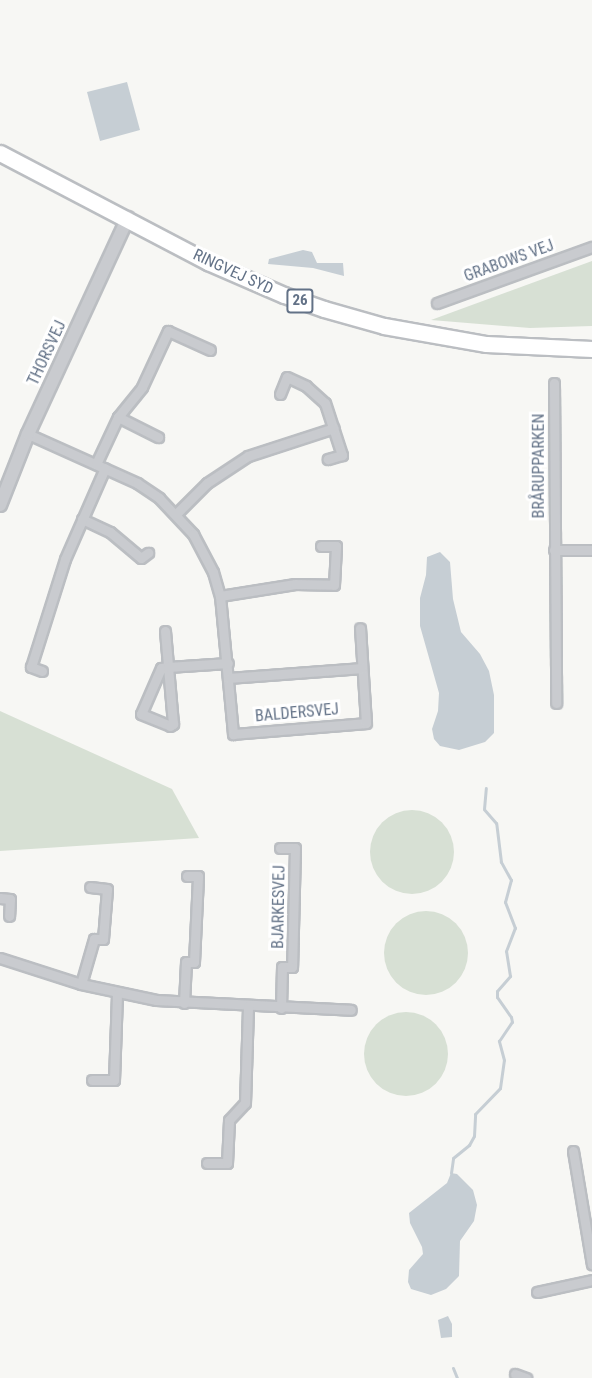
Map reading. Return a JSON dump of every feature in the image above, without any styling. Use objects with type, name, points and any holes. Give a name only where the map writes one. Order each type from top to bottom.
[{"type":"main road","name":"RINGVEJ SYD","points":[[0,153],[128,218],[181,248],[248,280],[356,318],[427,335],[486,344],[592,349]]},
{"type":"street","name":"THORSVEJ","points":[[0,505],[28,434],[128,218]]},
{"type":"street","name":"GRABOWS VEJ","points":[[437,303],[592,247]]},
{"type":"street","points":[[42,671],[31,667],[65,559],[82,519],[118,417],[142,387],[168,331],[210,350]]},
{"type":"street","points":[[280,394],[286,377],[306,386],[325,403],[342,455],[328,459]]},
{"type":"street","name":"BRÅRUPPARKEN","points":[[554,382],[556,703]]},
{"type":"street","points":[[118,417],[158,437]]},
{"type":"street","points":[[176,514],[207,483],[248,456],[334,428]]},
{"type":"street","name":"BALDERSVEJ","points":[[28,434],[137,483],[176,514],[205,553],[220,596],[228,663],[232,734],[366,723],[360,627]]},
{"type":"street","points":[[82,519],[110,532],[141,558],[148,553]]},
{"type":"street","points":[[220,596],[295,584],[334,585],[336,546],[321,546]]},
{"type":"street","points":[[554,550],[592,550]]},
{"type":"street","points":[[165,631],[168,667],[173,724],[170,726],[141,714],[161,668],[168,667],[228,663]]},
{"type":"street","points":[[229,678],[362,668]]},
{"type":"street","name":"BJARKESVEJ","points":[[280,848],[295,848],[292,967],[282,967],[281,1008]]},
{"type":"street","points":[[184,1003],[186,962],[194,962],[198,876],[187,876]]},
{"type":"street","points":[[81,984],[94,939],[103,939],[107,889],[90,888]]},
{"type":"street","points":[[0,898],[10,899],[9,916]]},
{"type":"street","points":[[0,958],[117,994],[184,1003],[351,1010]]},
{"type":"street","points":[[92,1080],[114,1080],[117,994]]},
{"type":"street","points":[[207,1163],[227,1163],[229,1120],[244,1103],[248,1006]]},
{"type":"street","points":[[573,1151],[592,1264]]},
{"type":"street","points":[[537,1292],[592,1280]]},
{"type":"street","points":[[515,1374],[526,1378]]},
{"type":"shaded area","points":[[127,82],[140,130],[100,141],[87,92]]},
{"type":"shaded area","points":[[303,250],[312,252],[317,263],[343,263],[344,276],[313,268],[268,264],[269,259]]},
{"type":"shaded area","points":[[592,261],[592,326],[530,328],[431,320]]},
{"type":"shaded area","points":[[440,552],[450,562],[453,599],[461,632],[480,654],[489,671],[494,695],[494,733],[485,742],[459,750],[440,746],[434,739],[432,729],[438,711],[439,693],[420,626],[420,598],[426,575],[427,557]]},
{"type":"shaded area","points":[[0,711],[172,789],[199,838],[0,851]]},
{"type":"shaded area","points":[[412,810],[428,813],[442,822],[451,836],[454,852],[451,868],[442,882],[428,891],[412,894],[396,891],[382,882],[373,868],[370,852],[373,836],[382,822],[396,813]]},
{"type":"shaded area","points":[[426,911],[442,914],[456,923],[465,937],[468,953],[465,969],[456,983],[442,992],[426,995],[410,992],[396,983],[387,969],[384,953],[387,937],[396,923],[410,914]]},
{"type":"shaded area","points":[[406,1012],[422,1015],[436,1024],[445,1038],[448,1054],[445,1070],[436,1084],[422,1093],[406,1096],[390,1093],[376,1084],[367,1070],[364,1054],[367,1038],[376,1024],[390,1015]]},
{"type":"shaded area","points":[[451,1173],[457,1174],[473,1190],[477,1205],[474,1221],[460,1241],[459,1276],[446,1289],[431,1295],[411,1289],[408,1282],[409,1270],[423,1254],[410,1223],[409,1213],[447,1183]]},
{"type":"shaded area","points":[[448,1316],[452,1324],[452,1337],[441,1338],[438,1320]]},
{"type":"waterway","points":[[451,1173],[453,1158],[469,1145],[474,1136],[475,1114],[500,1088],[504,1060],[499,1041],[512,1022],[497,997],[497,991],[510,976],[506,951],[515,928],[505,902],[511,880],[501,862],[496,823],[484,809],[486,788]]},
{"type":"waterway","points":[[453,1368],[457,1378]]}]
